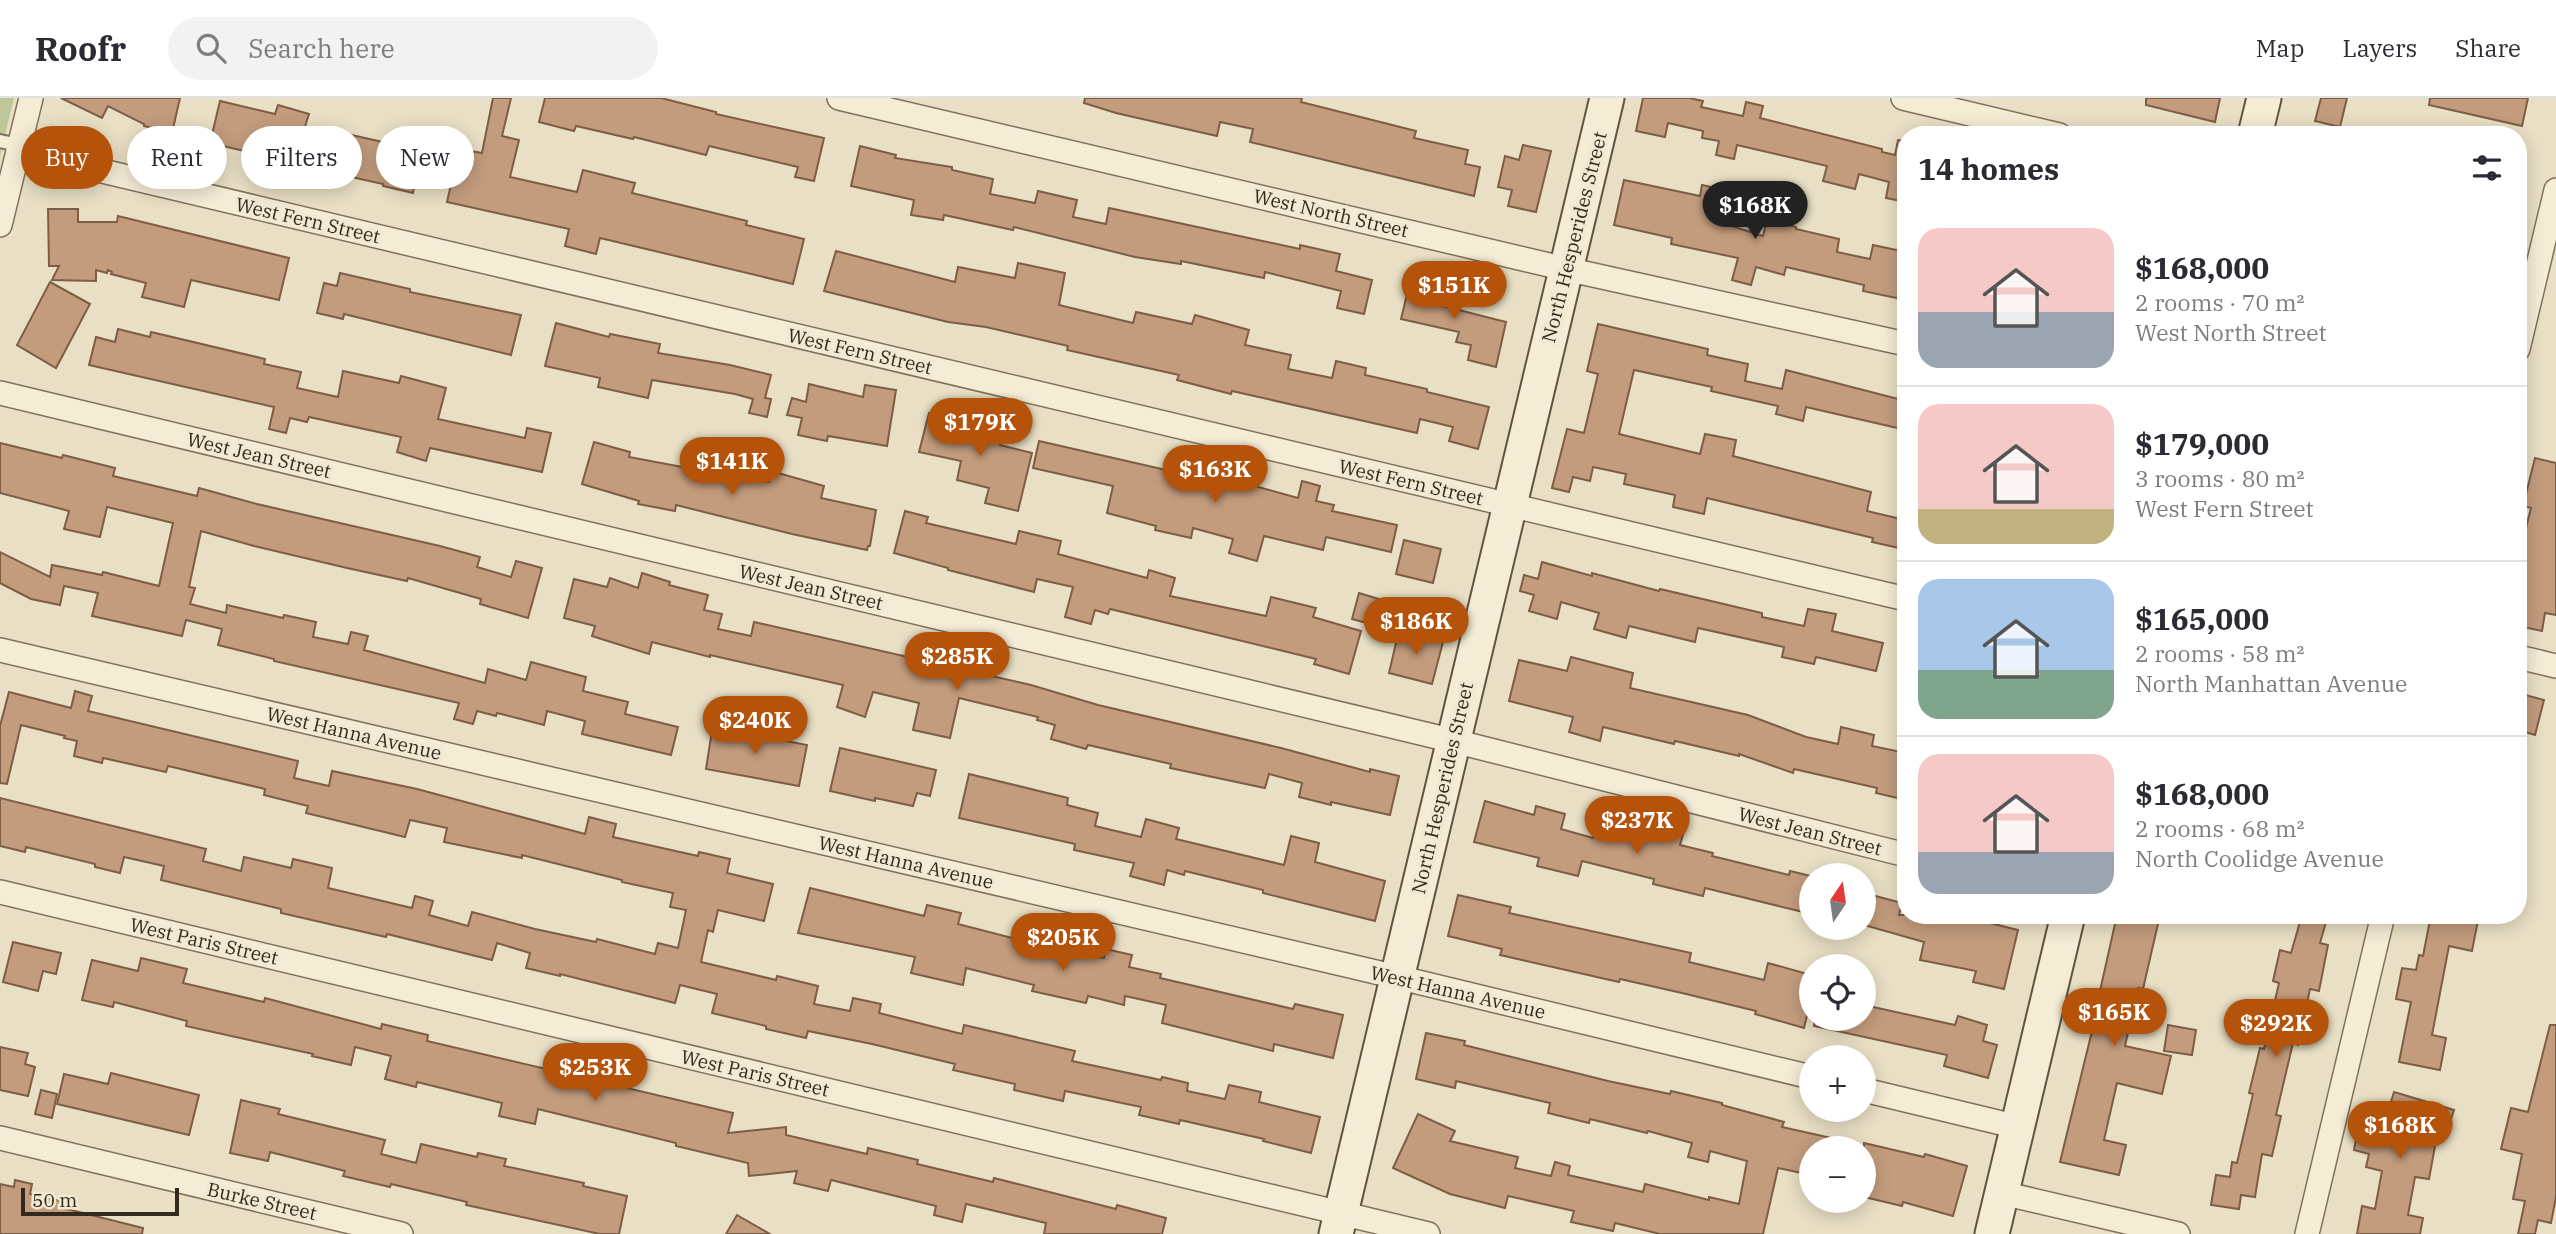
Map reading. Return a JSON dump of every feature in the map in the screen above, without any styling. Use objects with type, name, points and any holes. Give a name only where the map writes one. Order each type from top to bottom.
[{"type":"street","points":[[0,225],[12,146],[31,98]]},
{"type":"street","name":"West North Street","points":[[839,98],[1566,269],[1897,342]]},
{"type":"street","name":"North Hesperides Street","points":[[1338,1223],[1508,505],[1608,98]]},
{"type":"street","points":[[1903,98],[2021,126]]},
{"type":"street","points":[[2257,126],[2264,98]]},
{"type":"street","name":"West Fern Street","points":[[12,146],[1897,597]]},
{"type":"street","points":[[2527,311],[2556,190]]},
{"type":"street","name":"West Jean Street","points":[[0,393],[1454,741],[1897,853]]},
{"type":"street","name":"West Hanna Avenue","points":[[0,650],[1397,977],[1799,1074]]},
{"type":"street","points":[[2527,659],[2556,666]]},
{"type":"street","name":"West Paris Street","points":[[0,892],[1338,1223],[1428,1234]]},
{"type":"street","points":[[1992,1234],[2066,924]]},
{"type":"street","points":[[2307,1234],[2382,924]]},
{"type":"street","points":[[1876,1093],[2018,1127]]},
{"type":"street","name":"Burke Street","points":[[0,1138],[401,1234]]},
{"type":"street","points":[[2002,1193],[2178,1234]]},
{"type":"green space","points":[[0,98],[14,98],[0,156]]},
{"type":"building","points":[[61,98],[180,98],[174,126],[144,126],[108,106],[102,118]]},
{"type":"building","points":[[493,98],[511,98],[502,136],[519,140],[510,177],[577,192],[583,170],[635,183],[632,193],[747,221],[746,225],[804,239],[793,284],[600,238],[596,254],[565,246],[569,229],[447,202],[450,189],[474,189],[474,152],[482,153]]},
{"type":"building","points":[[545,98],[661,98],[716,114],[824,138],[814,181],[795,177],[798,167],[709,146],[706,155],[634,137],[633,139],[576,126],[574,131],[539,122]]},
{"type":"building","points":[[1085,98],[1302,98],[1301,102],[1416,131],[1414,138],[1468,150],[1465,164],[1480,167],[1474,196],[1250,142],[1253,129],[1220,122],[1217,136],[1116,113],[1084,103]]},
{"type":"building","points":[[1643,98],[1689,98],[1703,101],[1701,107],[1743,116],[1746,102],[1763,106],[1760,118],[1882,149],[1882,152],[1895,155],[1897,145],[1897,200],[1886,198],[1889,182],[1859,174],[1855,189],[1823,181],[1827,166],[1737,145],[1734,159],[1716,155],[1719,141],[1702,138],[1703,131],[1668,123],[1665,137],[1636,131]]},
{"type":"building","points":[[2146,98],[2220,98],[2215,122],[2146,105]]},
{"type":"building","points":[[2321,98],[2347,98],[2340,126],[2315,121]]},
{"type":"building","points":[[2430,98],[2528,98],[2522,126],[2429,105]]},
{"type":"building","points":[[220,101],[275,114],[278,105],[309,114],[305,126],[241,126],[241,150],[227,147],[227,126],[214,126]]},
{"type":"building","points":[[362,137],[376,140],[376,182],[362,179]]},
{"type":"building","points":[[1523,145],[1551,151],[1536,212],[1508,206],[1512,190],[1498,187],[1505,156],[1519,160]]},
{"type":"building","points":[[860,146],[896,155],[895,158],[952,167],[952,170],[993,179],[990,194],[1035,203],[1038,191],[1077,200],[1073,217],[1106,224],[1109,208],[1300,249],[1300,245],[1340,254],[1336,271],[1372,280],[1364,314],[1337,308],[1341,291],[1265,272],[1264,278],[1181,261],[1181,264],[1135,257],[1014,227],[1013,230],[944,215],[943,220],[911,215],[914,200],[851,186]]},
{"type":"building","points":[[1624,180],[1700,196],[1702,185],[1720,189],[1713,220],[1763,236],[1767,219],[1839,239],[1837,252],[1870,259],[1873,245],[1897,250],[1897,298],[1863,291],[1864,285],[1786,267],[1784,275],[1756,267],[1751,285],[1732,280],[1738,258],[1671,244],[1672,238],[1614,225]]},
{"type":"building","points":[[396,189],[414,189],[413,193]]},
{"type":"building","points":[[48,209],[78,209],[78,222],[117,222],[118,216],[289,258],[279,300],[191,280],[184,307],[142,297],[146,283],[111,274],[108,270],[107,273],[96,270],[96,281],[52,280],[59,266],[49,266]]},
{"type":"building","points":[[836,251],[955,282],[958,267],[1015,278],[1018,263],[1065,273],[1059,305],[1133,323],[1136,312],[1192,324],[1195,315],[1249,330],[1245,345],[1291,355],[1288,369],[1332,378],[1336,361],[1366,368],[1365,375],[1489,407],[1478,449],[1449,441],[1453,427],[1420,419],[1417,433],[1232,391],[1231,394],[1177,380],[1179,375],[1067,350],[1068,346],[986,327],[948,322],[824,291]]},
{"type":"building","points":[[340,273],[410,289],[410,292],[521,315],[511,355],[344,314],[343,319],[317,313],[324,283],[337,286]]},
{"type":"building","points":[[1411,278],[1448,287],[1443,306],[1506,322],[1496,367],[1468,360],[1471,345],[1456,342],[1459,332],[1401,319]]},
{"type":"building","points":[[50,282],[90,304],[56,368],[17,345]]},
{"type":"building","points":[[556,323],[609,337],[610,334],[660,344],[658,353],[771,375],[765,398],[771,399],[767,417],[749,413],[753,399],[735,394],[652,380],[648,398],[598,387],[600,378],[545,366]]},
{"type":"building","points":[[1598,324],[1708,349],[1707,355],[1748,364],[1745,381],[1782,389],[1786,370],[1897,399],[1897,428],[1806,407],[1803,421],[1776,414],[1778,406],[1711,391],[1712,387],[1634,370],[1619,434],[1700,454],[1705,434],[1736,440],[1733,456],[1871,492],[1867,511],[1897,518],[1897,548],[1872,542],[1873,538],[1707,498],[1704,514],[1673,507],[1675,495],[1624,484],[1626,474],[1593,467],[1590,481],[1573,477],[1569,492],[1552,488],[1567,429],[1584,433],[1598,374],[1587,371]]},
{"type":"building","points":[[118,329],[150,337],[151,332],[265,359],[264,364],[301,372],[297,388],[338,397],[343,371],[399,383],[401,376],[446,388],[438,419],[525,438],[527,428],[551,433],[542,472],[430,448],[426,461],[397,452],[401,437],[309,417],[307,422],[290,418],[286,433],[269,429],[274,407],[89,365],[96,337],[115,342]]},
{"type":"building","points":[[809,384],[863,397],[865,385],[896,390],[887,446],[828,436],[827,441],[798,435],[802,418],[787,415],[792,398],[806,402]]},
{"type":"building","points":[[929,413],[1003,430],[1000,445],[1032,453],[1018,511],[985,503],[989,488],[957,480],[961,461],[919,452]]},
{"type":"building","points":[[1039,441],[1232,485],[1233,480],[1298,498],[1302,481],[1320,486],[1316,501],[1334,505],[1332,511],[1397,525],[1391,552],[1326,537],[1323,550],[1264,536],[1257,561],[1229,553],[1233,539],[1193,528],[1191,538],[1155,530],[1156,526],[1107,513],[1113,486],[1033,468]]},
{"type":"building","points":[[594,442],[630,452],[629,457],[709,472],[710,468],[769,482],[771,471],[824,486],[821,498],[876,510],[870,546],[867,550],[676,505],[675,511],[638,504],[639,501],[582,484]]},
{"type":"building","points":[[0,443],[115,468],[113,476],[197,496],[199,488],[440,546],[480,557],[477,567],[511,577],[516,561],[542,568],[528,618],[480,604],[481,599],[408,578],[407,581],[347,568],[201,531],[189,587],[195,588],[190,604],[226,613],[227,605],[283,618],[284,615],[316,622],[313,637],[348,644],[351,632],[368,636],[364,650],[485,683],[488,669],[526,680],[531,662],[586,677],[583,691],[628,702],[625,714],[678,727],[671,755],[582,734],[585,721],[547,711],[544,725],[497,713],[496,716],[477,711],[473,724],[454,719],[459,703],[274,661],[218,645],[222,629],[186,620],[182,636],[92,616],[98,593],[64,586],[60,605],[31,599],[0,583],[0,552],[50,577],[52,565],[102,575],[103,572],[159,586],[173,523],[107,507],[100,537],[64,529],[69,511],[0,493]]},
{"type":"building","points":[[2535,458],[2556,463],[2556,615],[2545,613],[2542,631],[2527,628],[2527,524],[2531,508],[2527,507],[2527,490]]},
{"type":"building","points":[[905,511],[928,517],[926,523],[1016,544],[1019,531],[1061,541],[1058,554],[1147,578],[1149,570],[1175,578],[1170,596],[1266,616],[1271,597],[1316,608],[1313,617],[1361,631],[1349,674],[1314,664],[1316,659],[1110,609],[1108,614],[1095,610],[1091,624],[1065,617],[1073,587],[1037,579],[1034,592],[894,553]]},
{"type":"building","points":[[1404,540],[1441,549],[1433,583],[1396,574]]},
{"type":"building","points":[[1542,562],[1592,576],[1592,573],[1659,591],[1660,589],[1762,613],[1762,617],[1804,626],[1808,609],[1836,614],[1832,631],[1883,643],[1876,671],[1816,657],[1814,664],[1782,657],[1784,647],[1698,628],[1695,642],[1629,626],[1626,638],[1594,629],[1599,613],[1561,602],[1557,619],[1529,611],[1534,595],[1520,591],[1524,575],[1538,579]]},
{"type":"building","points":[[642,573],[670,582],[669,585],[708,595],[704,610],[722,614],[718,629],[751,636],[754,622],[1031,685],[1098,705],[1370,772],[1370,769],[1399,776],[1390,815],[1299,797],[1302,783],[1269,774],[1265,788],[1170,768],[1171,764],[1088,745],[1086,749],[1051,739],[1055,725],[1037,720],[1038,717],[959,698],[950,738],[913,730],[919,703],[873,692],[865,717],[837,707],[843,685],[652,642],[649,654],[592,636],[595,626],[564,618],[574,579],[607,587],[610,578],[638,588]]},
{"type":"building","points":[[1359,593],[1385,601],[1378,626],[1352,619]]},
{"type":"building","points":[[1399,630],[1443,642],[1432,684],[1389,673]]},
{"type":"building","points":[[1571,657],[1633,673],[1630,688],[1748,715],[1806,737],[1838,744],[1841,727],[1874,735],[1872,746],[1897,751],[1897,798],[1876,793],[1877,788],[1794,769],[1793,773],[1739,754],[1675,741],[1674,744],[1603,727],[1600,741],[1569,732],[1573,717],[1509,701],[1519,660],[1567,671]]},
{"type":"building","points":[[75,691],[92,696],[88,711],[298,761],[294,778],[329,786],[332,771],[417,789],[585,834],[589,817],[616,824],[613,837],[698,856],[699,852],[730,859],[727,873],[773,884],[764,921],[718,910],[713,932],[708,930],[701,962],[776,980],[777,976],[818,986],[814,1004],[850,1011],[853,998],[881,1004],[879,1013],[962,1034],[964,1025],[1075,1051],[1072,1061],[1188,1083],[1187,1091],[1225,1099],[1229,1085],[1261,1092],[1259,1102],[1320,1117],[1311,1153],[1180,1120],[1179,1124],[1139,1115],[1141,1107],[1065,1091],[1063,1101],[1014,1090],[1015,1084],[953,1070],[955,1064],[872,1044],[808,1031],[806,1038],[766,1029],[766,1026],[712,1013],[717,994],[680,985],[675,1003],[526,968],[530,953],[497,943],[492,960],[387,934],[386,937],[281,913],[281,909],[161,880],[164,866],[124,857],[120,873],[26,847],[25,852],[0,846],[0,798],[206,849],[203,861],[241,871],[244,857],[291,868],[293,859],[332,868],[328,888],[412,908],[415,896],[433,901],[429,915],[468,926],[472,912],[535,929],[596,942],[597,939],[655,954],[658,943],[678,948],[686,910],[670,907],[673,893],[522,855],[522,858],[444,842],[447,828],[410,820],[405,837],[376,830],[306,813],[308,806],[264,795],[265,789],[168,766],[166,772],[103,758],[102,763],[74,756],[77,741],[21,725],[7,784],[0,783],[0,726],[9,692],[71,708]]},
{"type":"building","points":[[2527,695],[2544,700],[2535,735],[2527,733]]},
{"type":"building","points":[[713,724],[760,732],[760,736],[807,745],[799,786],[706,769]]},
{"type":"building","points":[[840,748],[936,770],[930,796],[917,793],[913,806],[830,791]]},
{"type":"building","points":[[969,774],[1068,798],[1067,805],[1098,813],[1095,826],[1141,837],[1146,819],[1179,828],[1176,839],[1284,865],[1291,836],[1319,843],[1315,862],[1385,881],[1375,921],[1185,871],[1184,875],[1167,870],[1164,885],[1130,876],[1134,863],[1074,850],[1075,844],[959,818]]},
{"type":"building","points":[[1485,801],[1534,815],[1536,806],[1565,814],[1561,829],[1593,838],[1598,818],[1665,835],[1667,827],[1684,831],[1680,845],[1713,853],[1712,856],[1789,875],[1790,871],[1799,873],[1799,911],[1705,888],[1703,896],[1653,884],[1654,879],[1582,861],[1578,876],[1537,866],[1539,858],[1474,842]]},
{"type":"building","points":[[810,888],[924,916],[927,905],[961,913],[958,924],[1043,946],[1104,958],[1106,949],[1132,955],[1129,967],[1161,974],[1160,978],[1293,1009],[1295,1004],[1343,1015],[1333,1058],[1274,1044],[1273,1051],[1162,1023],[1166,1005],[1125,996],[1124,1005],[1088,996],[1086,1003],[1032,991],[1034,985],[966,968],[963,985],[911,973],[915,957],[798,933]]},
{"type":"building","points":[[1458,895],[1511,907],[1509,913],[1691,953],[1689,962],[1764,980],[1768,963],[1799,972],[1799,1027],[1755,1014],[1756,1011],[1682,993],[1620,979],[1619,982],[1500,955],[1502,949],[1448,936]]},
{"type":"building","points":[[1876,896],[1897,902],[1897,924],[1994,924],[2018,930],[2004,989],[1973,982],[1976,971],[1920,960],[1924,942],[1876,928]]},
{"type":"building","points":[[2115,924],[2158,924],[2143,989],[2138,988],[2125,1046],[2171,1056],[2162,1094],[2117,1083],[2104,1140],[2126,1145],[2119,1175],[2060,1162],[2093,1027],[2084,1025],[2092,989],[2100,991]]},
{"type":"building","points":[[2299,924],[2325,924],[2320,943],[2328,945],[2319,991],[2310,989],[2298,1045],[2293,1043],[2276,1115],[2281,1116],[2272,1156],[2262,1154],[2255,1197],[2241,1195],[2239,1209],[2211,1205],[2216,1175],[2230,1177],[2232,1162],[2237,1163],[2253,1094],[2249,1093],[2260,1048],[2264,1049],[2279,983],[2273,981],[2280,950],[2291,953]]},
{"type":"building","points":[[2429,924],[2477,924],[2472,951],[2449,946],[2432,1035],[2446,1038],[2440,1070],[2399,1062],[2411,1002],[2396,999],[2402,968],[2416,970],[2419,955],[2423,956]]},
{"type":"building","points":[[13,942],[61,953],[56,974],[43,971],[38,991],[3,982]]},
{"type":"building","points":[[141,958],[187,969],[183,983],[264,1002],[265,998],[381,1029],[382,1024],[428,1035],[427,1041],[733,1113],[728,1133],[786,1127],[786,1135],[867,1154],[868,1148],[918,1160],[917,1164],[993,1182],[994,1178],[1116,1209],[1117,1205],[1166,1218],[1162,1234],[1044,1234],[1046,1223],[966,1204],[962,1222],[934,1215],[936,1206],[831,1180],[828,1191],[794,1183],[797,1171],[749,1176],[748,1163],[676,1146],[676,1143],[538,1109],[535,1124],[499,1116],[502,1103],[417,1082],[416,1087],[385,1079],[391,1056],[355,1047],[351,1065],[186,1026],[187,1021],[114,1002],[113,1007],[82,1000],[92,960],[138,971]]},
{"type":"building","points":[[1876,1008],[1955,1025],[1958,1016],[1987,1025],[1983,1041],[1997,1045],[1988,1078],[1944,1066],[1947,1055],[1837,1031],[1876,1031]]},
{"type":"building","points":[[2168,1025],[2196,1030],[2192,1055],[2164,1051]]},
{"type":"building","points":[[2550,1025],[2556,1025],[2556,1197],[2551,1223],[2538,1220],[2535,1234],[2518,1234],[2525,1201],[2513,1199],[2522,1154],[2501,1149],[2511,1108],[2528,1112]]},
{"type":"building","points":[[1426,1033],[1465,1041],[1464,1045],[1608,1081],[1670,1094],[1671,1091],[1722,1103],[1784,1122],[1782,1127],[1822,1136],[1799,1136],[1799,1172],[1778,1168],[1763,1234],[1660,1234],[1615,1223],[1613,1231],[1571,1222],[1574,1211],[1508,1196],[1505,1208],[1450,1194],[1393,1168],[1418,1114],[1455,1131],[1450,1141],[1518,1157],[1515,1168],[1551,1176],[1555,1162],[1570,1166],[1568,1175],[1643,1192],[1645,1184],[1709,1200],[1709,1197],[1739,1204],[1747,1161],[1710,1151],[1708,1162],[1688,1157],[1692,1143],[1648,1131],[1647,1133],[1590,1119],[1589,1123],[1548,1113],[1550,1103],[1456,1081],[1455,1088],[1416,1079]]},
{"type":"building","points":[[0,1047],[28,1053],[25,1064],[35,1067],[28,1096],[0,1090]]},
{"type":"building","points":[[111,1073],[199,1095],[189,1135],[57,1104],[64,1074],[108,1084]]},
{"type":"building","points":[[41,1090],[57,1094],[52,1118],[35,1114]]},
{"type":"building","points":[[2394,1092],[2454,1110],[2445,1137],[2437,1135],[2429,1179],[2415,1177],[2408,1215],[2423,1218],[2420,1234],[2357,1234],[2362,1206],[2375,1209],[2382,1171],[2366,1167],[2369,1154],[2354,1150],[2359,1123],[2383,1127]]},
{"type":"building","points":[[241,1100],[280,1109],[278,1114],[385,1140],[381,1154],[416,1163],[421,1144],[477,1157],[478,1153],[506,1159],[504,1166],[584,1183],[583,1186],[627,1196],[619,1234],[600,1234],[466,1205],[467,1202],[391,1184],[390,1187],[343,1176],[345,1171],[270,1152],[268,1161],[230,1153]]},
{"type":"building","points":[[1876,1146],[1924,1157],[1925,1154],[1967,1166],[1953,1216],[1903,1202],[1902,1206],[1876,1200]]},
{"type":"building","points":[[15,1180],[32,1184],[30,1194],[65,1202],[63,1208],[143,1228],[142,1234],[0,1234],[0,1184],[14,1187]]},
{"type":"building","points":[[737,1215],[770,1234],[726,1234]]}]
